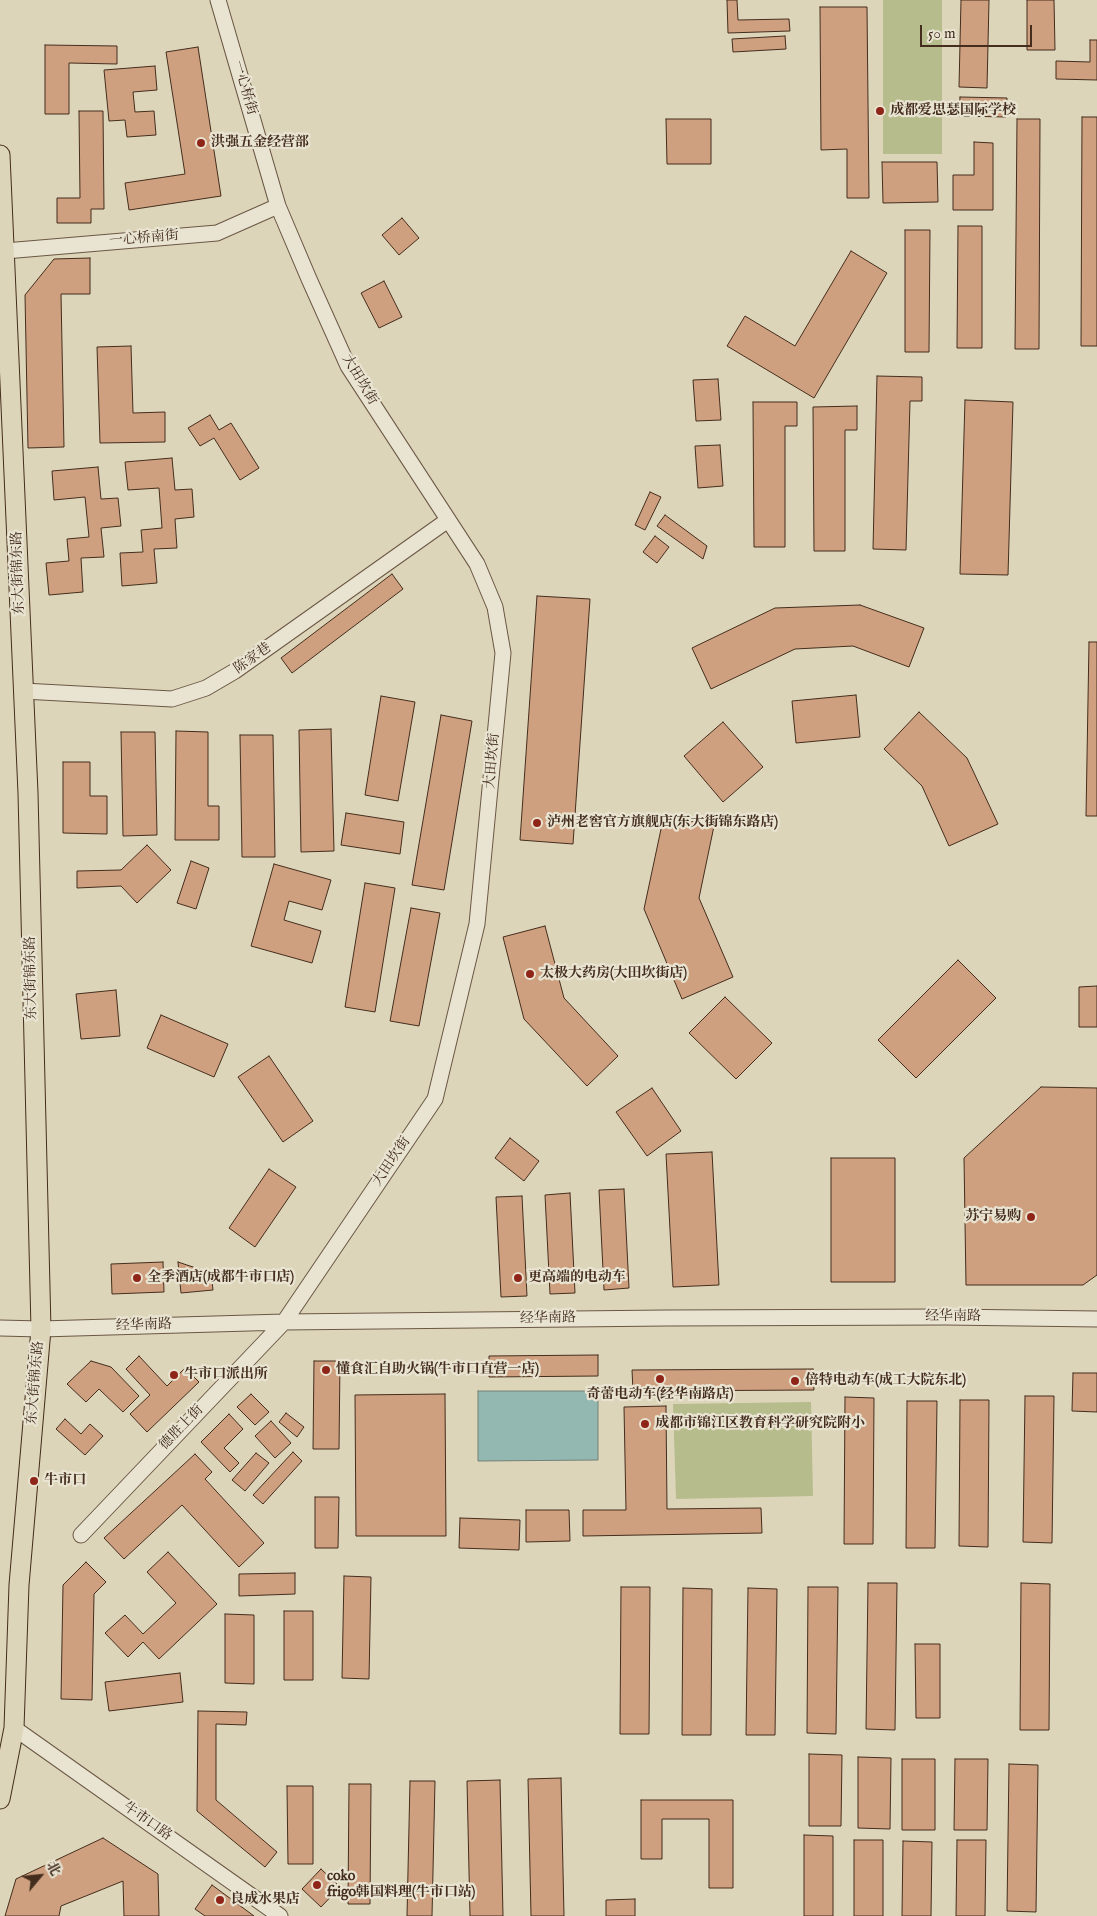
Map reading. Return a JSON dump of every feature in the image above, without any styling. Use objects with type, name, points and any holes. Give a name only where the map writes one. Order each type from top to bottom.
[{"type":"main road","name":"东大街锦东路","points":[[0,155],[28,793],[41,1329],[19,1586],[14,1728],[0,1799]]},
{"type":"street","name":"一心桥街","points":[[218,0],[278,206]]},
{"type":"street","name":"一心桥南街","points":[[5,251],[217,233],[278,206]]},
{"type":"street","name":"大田坎街","points":[[278,206],[348,366],[477,564],[495,607],[503,653],[478,924],[435,1099],[284,1322]]},
{"type":"street","name":"陈家巷","points":[[24,691],[142,699],[172,699],[206,688],[235,671],[448,520]]},
{"type":"street","name":"经华南路","points":[[0,1328],[41,1329],[284,1322],[936,1317],[1097,1319]]},
{"type":"street","name":"德胜上街","points":[[81,1534],[284,1322]]},
{"type":"street","name":"牛市口路","points":[[14,1728],[280,1916]]},
{"type":"green space","points":[[883,0],[942,0],[942,154],[883,154]]},
{"type":"green space","points":[[811,1402],[813,1496],[676,1499],[673,1404]]},
{"type":"water","points":[[478,1391],[598,1391],[598,1460],[478,1461]]},
{"type":"building","points":[[727,0],[737,0],[738,20],[789,19],[790,31],[728,33]]},
{"type":"building","points":[[961,0],[989,0],[987,88],[959,87]]},
{"type":"building","points":[[1027,0],[1054,0],[1055,50],[1027,50]]},
{"type":"building","points":[[820,7],[867,7],[869,198],[847,198],[847,149],[821,150]]},
{"type":"building","points":[[785,36],[786,49],[733,52],[732,39]]},
{"type":"building","points":[[1090,40],[1097,40],[1097,80],[1056,79],[1056,61],[1090,62]]},
{"type":"building","points":[[45,45],[117,46],[117,64],[69,63],[69,114],[45,114]]},
{"type":"building","points":[[198,47],[221,196],[129,210],[125,183],[185,174],[166,52]]},
{"type":"building","points":[[155,66],[157,90],[133,92],[135,112],[154,111],[156,135],[127,137],[125,120],[109,121],[104,70]]},
{"type":"building","points":[[960,97],[1007,98],[1006,117],[959,116]]},
{"type":"building","points":[[79,111],[103,111],[104,209],[91,209],[91,223],[57,223],[57,198],[80,198]]},
{"type":"building","points":[[1082,117],[1097,117],[1097,346],[1081,346]]},
{"type":"building","points":[[666,119],[711,119],[711,164],[667,164]]},
{"type":"building","points":[[1017,119],[1040,119],[1039,349],[1015,349]]},
{"type":"building","points":[[974,142],[993,143],[993,210],[953,210],[953,175],[974,175]]},
{"type":"building","points":[[882,162],[937,162],[938,202],[883,203]]},
{"type":"building","points":[[402,218],[419,238],[399,255],[382,235]]},
{"type":"building","points":[[958,226],[982,226],[982,348],[957,348]]},
{"type":"building","points":[[905,230],[930,230],[929,352],[905,352]]},
{"type":"building","points":[[851,251],[887,273],[814,398],[727,346],[745,316],[795,346]]},
{"type":"building","points":[[90,258],[90,294],[61,294],[64,447],[28,448],[25,295],[54,259]]},
{"type":"building","points":[[384,281],[402,317],[379,328],[361,293]]},
{"type":"building","points":[[131,346],[133,413],[165,412],[165,442],[100,443],[97,347]]},
{"type":"building","points":[[877,376],[922,377],[922,401],[910,401],[906,550],[873,549]]},
{"type":"building","points":[[718,379],[721,420],[696,421],[693,380]]},
{"type":"building","points":[[965,400],[1013,402],[1008,575],[960,574]]},
{"type":"building","points":[[753,402],[797,402],[797,426],[785,426],[785,547],[754,547]]},
{"type":"building","points":[[857,406],[857,430],[845,430],[845,551],[814,551],[813,407]]},
{"type":"building","points":[[210,415],[219,430],[231,423],[259,468],[240,480],[214,438],[200,446],[188,428]]},
{"type":"building","points":[[720,445],[723,486],[698,488],[695,446]]},
{"type":"building","points":[[172,458],[175,490],[192,489],[194,517],[175,519],[177,548],[154,549],[157,583],[122,586],[120,553],[143,552],[141,530],[162,528],[159,488],[128,490],[125,462]]},
{"type":"building","points":[[98,467],[101,499],[118,498],[121,526],[101,528],[104,557],[81,558],[83,592],[49,595],[46,563],[69,561],[67,539],[89,537],[85,497],[54,500],[52,471]]},
{"type":"building","points":[[650,492],[661,497],[645,530],[635,525]]},
{"type":"building","points":[[665,515],[707,546],[703,559],[657,526]]},
{"type":"building","points":[[655,536],[669,547],[657,563],[643,552]]},
{"type":"building","points":[[392,574],[403,589],[292,673],[281,658]]},
{"type":"building","points":[[537,596],[590,599],[573,844],[520,840]]},
{"type":"building","points":[[860,605],[924,628],[909,667],[853,646],[795,649],[711,689],[692,648],[775,608]]},
{"type":"building","points":[[1089,642],[1097,642],[1097,816],[1086,816]]},
{"type":"building","points":[[856,695],[860,737],[796,743],[792,701]]},
{"type":"building","points":[[381,696],[415,702],[398,801],[365,795]]},
{"type":"building","points":[[919,712],[967,758],[998,824],[949,846],[922,786],[884,749]]},
{"type":"building","points":[[441,715],[472,721],[444,890],[412,885]]},
{"type":"building","points":[[723,722],[763,767],[723,802],[684,756]]},
{"type":"building","points":[[331,729],[334,851],[301,852],[299,730]]},
{"type":"building","points":[[176,731],[208,732],[208,806],[219,806],[219,840],[175,840]]},
{"type":"building","points":[[121,732],[155,732],[157,835],[123,836]]},
{"type":"building","points":[[240,735],[273,735],[275,857],[242,857]]},
{"type":"building","points":[[63,762],[90,762],[90,796],[107,796],[107,834],[63,833]]},
{"type":"building","points":[[346,813],[404,822],[400,854],[341,845]]},
{"type":"building","points":[[664,815],[714,826],[699,898],[733,977],[682,999],[644,909]]},
{"type":"building","points":[[147,845],[171,870],[137,903],[121,886],[77,888],[77,871],[121,870]]},
{"type":"building","points":[[191,861],[209,868],[196,909],[177,903]]},
{"type":"building","points":[[274,864],[331,880],[322,910],[289,901],[284,920],[321,931],[312,963],[251,946]]},
{"type":"building","points":[[365,883],[395,888],[375,1012],[345,1007]]},
{"type":"building","points":[[411,908],[440,913],[419,1026],[390,1021]]},
{"type":"building","points":[[545,926],[564,998],[618,1056],[587,1086],[524,1019],[503,937]]},
{"type":"building","points":[[958,960],[996,998],[916,1078],[878,1040]]},
{"type":"building","points":[[1097,986],[1097,1027],[1079,1027],[1079,987]]},
{"type":"building","points":[[116,990],[120,1036],[81,1039],[76,994]]},
{"type":"building","points":[[725,997],[772,1043],[736,1079],[689,1033]]},
{"type":"building","points":[[161,1015],[228,1044],[214,1077],[147,1048]]},
{"type":"building","points":[[269,1056],[313,1121],[283,1142],[238,1077]]},
{"type":"building","name":"苏宁易购","points":[[1041,1087],[1097,1088],[1097,1275],[1083,1285],[966,1285],[964,1158]]},
{"type":"building","points":[[652,1088],[681,1131],[647,1156],[616,1112]]},
{"type":"building","points":[[510,1138],[539,1161],[524,1181],[495,1158]]},
{"type":"building","points":[[712,1152],[719,1285],[673,1287],[666,1154]]},
{"type":"building","points":[[831,1158],[895,1158],[895,1282],[831,1282]]},
{"type":"building","points":[[269,1169],[296,1187],[255,1247],[229,1228]]},
{"type":"building","points":[[624,1189],[629,1288],[604,1290],[599,1190]]},
{"type":"building","points":[[570,1193],[575,1293],[550,1294],[545,1195]]},
{"type":"building","points":[[522,1196],[527,1296],[501,1297],[496,1197]]},
{"type":"building","name":"全季酒店(成都牛市口店)","points":[[163,1262],[164,1292],[112,1294],[111,1264]]},
{"type":"building","points":[[178,1262],[211,1273],[213,1290],[181,1293]]},
{"type":"building","points":[[598,1355],[598,1376],[489,1377],[489,1356]]},
{"type":"building","points":[[139,1356],[167,1386],[185,1368],[199,1382],[147,1432],[130,1414],[150,1395],[126,1369]]},
{"type":"building","points":[[91,1361],[111,1367],[139,1396],[123,1412],[99,1389],[86,1402],[67,1384]]},
{"type":"building","points":[[314,1361],[340,1361],[339,1449],[313,1449]]},
{"type":"building","points":[[813,1369],[814,1390],[633,1391],[632,1370]]},
{"type":"building","points":[[1073,1373],[1097,1373],[1097,1412],[1072,1411]]},
{"type":"building","points":[[251,1394],[269,1412],[255,1425],[237,1407]]},
{"type":"building","points":[[445,1394],[446,1536],[356,1536],[355,1395]]},
{"type":"building","points":[[1025,1396],[1054,1396],[1052,1543],[1023,1542]]},
{"type":"building","points":[[845,1397],[874,1398],[873,1544],[844,1544]]},
{"type":"building","points":[[960,1400],[989,1400],[988,1547],[959,1546]]},
{"type":"building","points":[[907,1401],[937,1401],[935,1548],[906,1548]]},
{"type":"building","points":[[666,1406],[667,1509],[761,1508],[762,1533],[583,1536],[583,1510],[626,1510],[624,1407]]},
{"type":"building","points":[[286,1413],[304,1427],[297,1437],[279,1422]]},
{"type":"building","points":[[229,1414],[243,1429],[224,1448],[239,1463],[230,1472],[201,1442]]},
{"type":"building","points":[[65,1419],[81,1434],[90,1424],[103,1436],[85,1455],[56,1429]]},
{"type":"building","points":[[271,1421],[291,1443],[275,1458],[255,1436]]},
{"type":"building","points":[[293,1452],[302,1461],[263,1504],[253,1495]]},
{"type":"building","points":[[256,1453],[269,1463],[245,1491],[232,1480]]},
{"type":"building","points":[[195,1454],[212,1472],[205,1479],[264,1543],[239,1567],[182,1505],[124,1559],[104,1538]]},
{"type":"building","points":[[315,1497],[339,1497],[338,1548],[315,1548]]},
{"type":"building","points":[[526,1510],[569,1510],[570,1541],[526,1542]]},
{"type":"building","points":[[460,1518],[520,1520],[519,1550],[459,1548]]},
{"type":"building","points":[[168,1552],[217,1604],[159,1659],[143,1642],[128,1657],[105,1633],[125,1615],[143,1634],[176,1603],[147,1572]]},
{"type":"building","points":[[86,1562],[106,1582],[94,1594],[92,1700],[61,1699],[63,1585]]},
{"type":"building","points":[[295,1573],[295,1594],[239,1596],[239,1574]]},
{"type":"building","points":[[344,1576],[371,1577],[369,1679],[342,1678]]},
{"type":"building","points":[[868,1583],[897,1583],[895,1730],[866,1729]]},
{"type":"building","points":[[1021,1583],[1050,1584],[1049,1730],[1020,1730]]},
{"type":"building","points":[[621,1587],[650,1587],[649,1734],[620,1734]]},
{"type":"building","points":[[808,1587],[838,1587],[836,1734],[807,1733]]},
{"type":"building","points":[[683,1588],[712,1589],[711,1735],[682,1735]]},
{"type":"building","points":[[748,1588],[777,1589],[775,1735],[746,1735]]},
{"type":"building","points":[[284,1611],[313,1611],[313,1680],[284,1680]]},
{"type":"building","points":[[225,1614],[254,1615],[254,1684],[225,1683]]},
{"type":"building","points":[[915,1644],[940,1644],[940,1718],[916,1718]]},
{"type":"building","points":[[180,1673],[183,1702],[109,1711],[105,1682]]},
{"type":"building","points":[[198,1711],[247,1712],[246,1725],[216,1724],[216,1800],[277,1852],[265,1867],[197,1811]]},
{"type":"building","points":[[809,1754],[842,1755],[841,1826],[809,1826]]},
{"type":"building","points":[[858,1757],[891,1758],[890,1829],[858,1828]]},
{"type":"building","points":[[902,1759],[935,1759],[935,1830],[902,1830]]},
{"type":"building","points":[[955,1759],[988,1759],[987,1830],[954,1830]]},
{"type":"building","points":[[1009,1764],[1038,1765],[1036,1912],[1007,1911]]},
{"type":"building","points":[[561,1778],[564,1916],[531,1916],[528,1779]]},
{"type":"building","points":[[500,1780],[503,1916],[470,1916],[467,1781]]},
{"type":"building","points":[[410,1781],[435,1781],[432,1916],[407,1916]]},
{"type":"building","points":[[349,1784],[371,1784],[370,1904],[348,1904]]},
{"type":"building","points":[[287,1786],[313,1786],[313,1864],[288,1864]]},
{"type":"building","points":[[641,1800],[733,1800],[733,1888],[709,1888],[709,1819],[662,1819],[662,1859],[641,1859]]},
{"type":"building","points":[[804,1835],[833,1836],[833,1916],[804,1916]]},
{"type":"building","points":[[103,1838],[158,1874],[159,1916],[124,1916],[123,1881],[61,1906],[59,1916],[5,1916],[16,1879]]},
{"type":"building","points":[[854,1840],[883,1840],[883,1916],[854,1916]]},
{"type":"building","points":[[957,1840],[986,1840],[985,1916],[956,1916]]},
{"type":"building","points":[[903,1841],[932,1842],[931,1916],[902,1916]]},
{"type":"building","points":[[321,1869],[340,1887],[321,1907],[302,1889]]},
{"type":"building","points":[[212,1885],[254,1916],[205,1916],[195,1909]]},
{"type":"building","points":[[635,1899],[635,1916],[606,1916],[606,1900]]},
{"type":"place","name":"成都爱思瑟国际学校","points":[[880,111]]},
{"type":"place","name":"洪强五金经营部","points":[[201,143]]},
{"type":"place","name":"泸州老窖官方旗舰店(东大街锦东路店)","points":[[537,823]]},
{"type":"place","name":"太极大药房(大田坎街店)","points":[[530,974]]},
{"type":"place","name":"苏宁易购","points":[[1031,1217]]},
{"type":"place","name":"全季酒店(成都牛市口店)","points":[[137,1278]]},
{"type":"place","name":"更高端的电动车","points":[[518,1278]]},
{"type":"place","name":"懂食汇自助火锅(牛市口直营一店)","points":[[326,1370]]},
{"type":"place","name":"牛市口派出所","points":[[174,1375]]},
{"type":"place","name":"奇蕾电动车(经华南路店)","points":[[660,1379]]},
{"type":"place","name":"倍特电动车(成工大院东北)","points":[[795,1381]]},
{"type":"place","name":"成都市锦江区教育科学研究院附小","points":[[645,1424]]},
{"type":"place","name":"牛市口","points":[[34,1481]]},
{"type":"place","name":"coko frigo韩国料理(牛市口站)","points":[[317,1885]]},
{"type":"place","name":"良成水果店","points":[[220,1900]]}]
